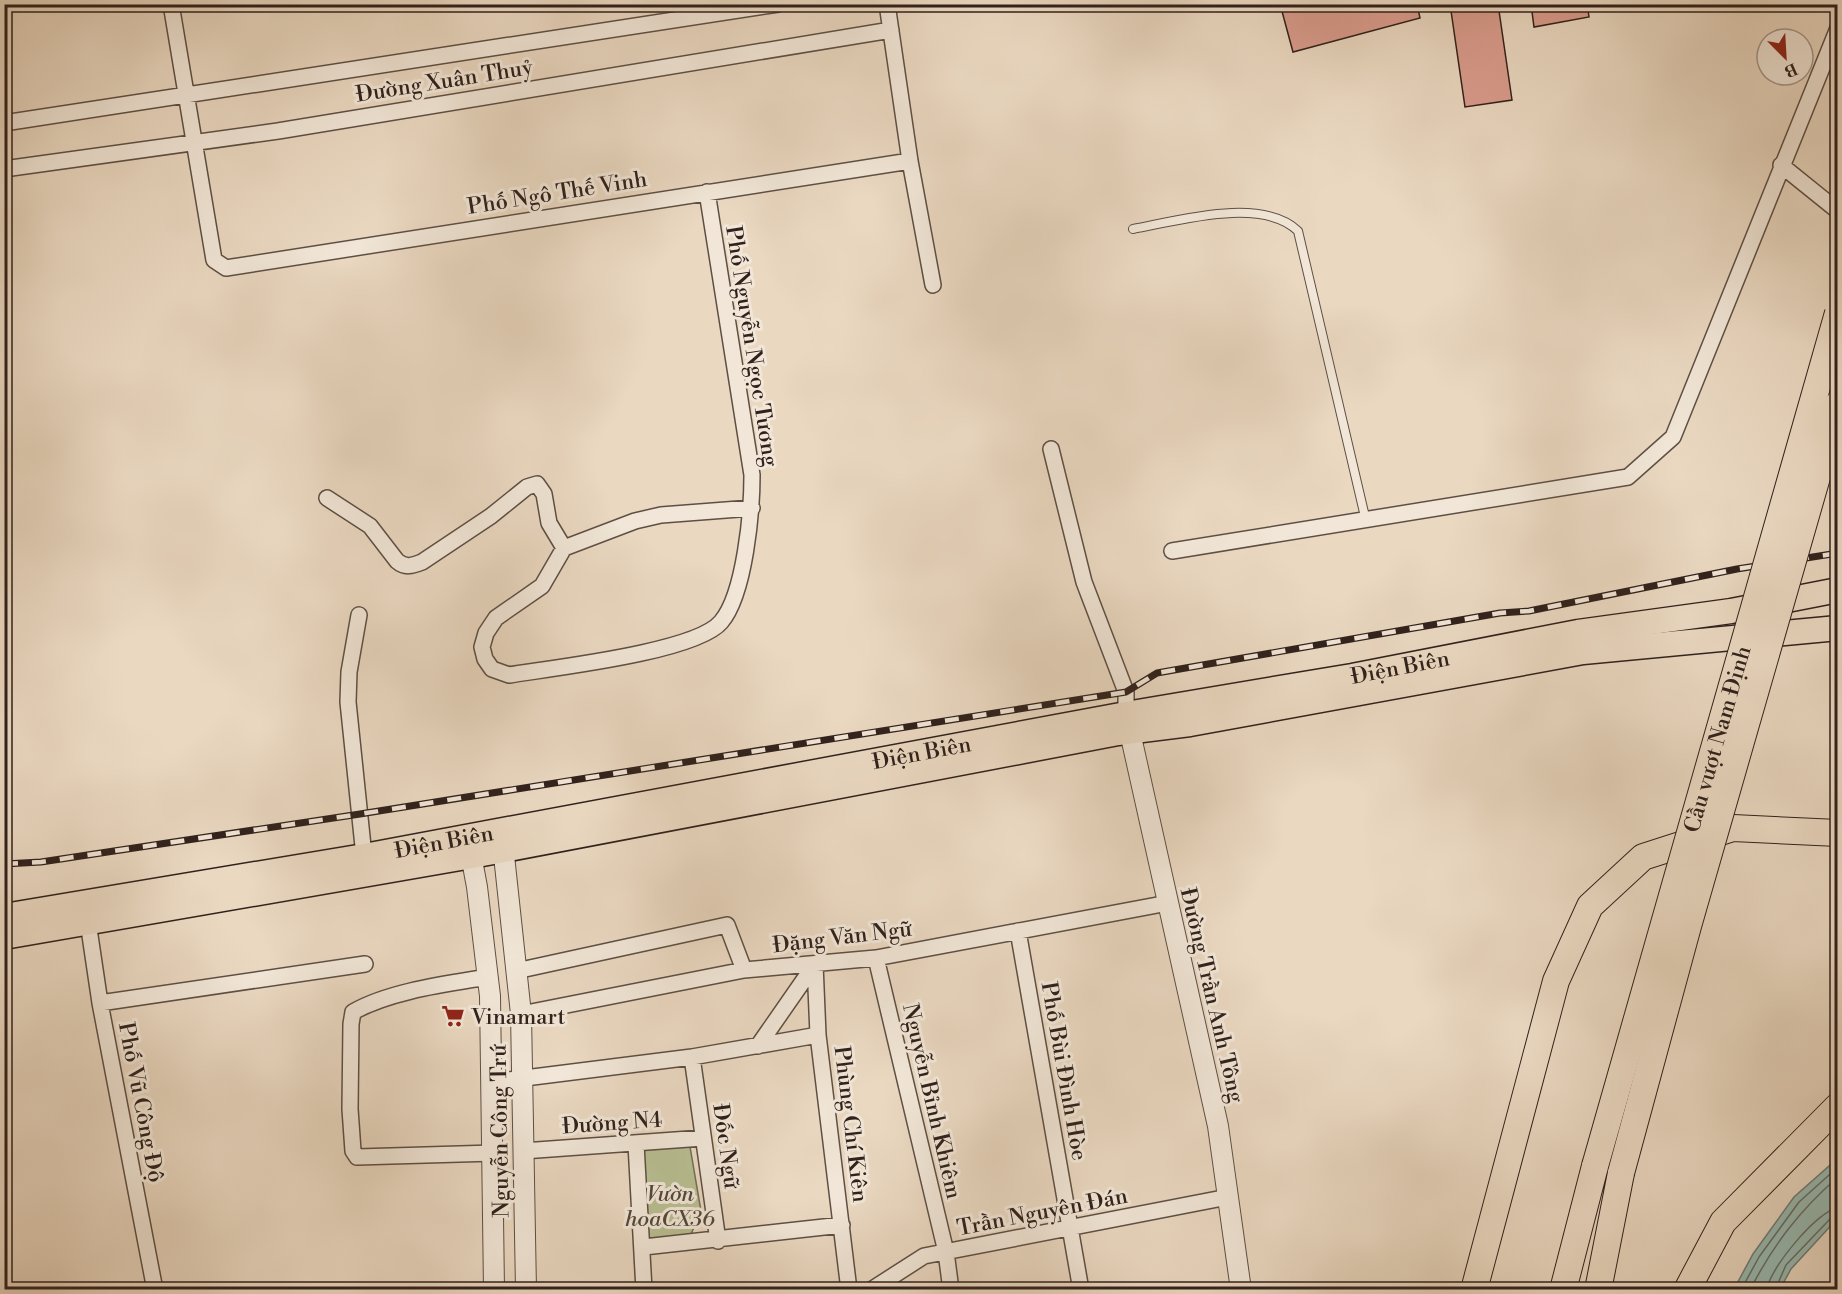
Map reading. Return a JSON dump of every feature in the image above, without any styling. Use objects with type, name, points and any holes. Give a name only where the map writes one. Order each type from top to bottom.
[{"type":"highway","name":"Cầu vượt Nam Định","points":[[1563,1290],[1595,1166],[1838,313]]},
{"type":"highway","name":"Cầu vượt Nam Định","points":[[1598,1290],[1621,1173],[1688,926],[1838,404]]},
{"type":"highway","points":[[1474,1290],[1556,981],[1590,906],[1643,857],[1733,828],[1838,832]]},
{"type":"highway","points":[[1687,1290],[1723,1222],[1838,1106]]},
{"type":"main road","name":"Điện Biên","points":[[4,937],[470,845],[1128,722],[1578,632],[1731,611],[1838,590]]},
{"type":"main road","name":"Điện Biên","points":[[1128,722],[1190,724],[1583,652],[1838,628]]},
{"type":"main road","name":"Điện Biên","points":[[4,916],[364,856],[470,845]]},
{"type":"street","points":[[171,4],[194,143]]},
{"type":"street","name":"Đường Xuân Thuỷ","points":[[4,123],[778,4]]},
{"type":"street","points":[[887,4],[909,161],[933,285]]},
{"type":"street","points":[[1172,551],[1628,477],[1673,436],[1838,28]]},
{"type":"street","name":"Đường Xuân Thuỷ","points":[[4,169],[194,143],[891,30]]},
{"type":"street","name":"Phố Ngô Thế Vinh","points":[[194,143],[214,260],[226,268],[909,161]]},
{"type":"street","points":[[1781,165],[1838,210]]},
{"type":"street","name":"Phố Nguyễn Ngọc Tương","points":[[564,548],[542,586],[496,618],[486,633],[482,647],[485,659],[492,669],[500,674],[649,652],[713,629],[730,609],[745,556],[752,508],[752,475],[706,192]]},
{"type":"street","points":[[1051,449],[1084,582],[1126,692],[1128,722]]},
{"type":"street","points":[[327,498],[370,526],[402,565],[412,566],[422,562],[491,516],[527,487],[537,484],[544,494],[549,523],[564,548],[635,521],[661,515],[752,508]]},
{"type":"street","points":[[359,615],[349,672],[348,702],[364,856]]},
{"type":"street","name":"Đường Trần Anh Tông","points":[[1128,722],[1218,1126],[1241,1290]]},
{"type":"street","name":"Nguyễn Công Trứ","points":[[502,839],[521,1014],[526,1290]]},
{"type":"street","name":"Nguyễn Công Trứ","points":[[470,845],[488,977],[493,1082],[494,1290]]},
{"type":"street","name":"Đặng Văn Ngữ","points":[[521,1014],[744,970],[876,958],[1168,903]]},
{"type":"street","name":"Phố Vũ Công Độ","points":[[88,922],[100,1003],[155,1290]]},
{"type":"street","points":[[516,971],[727,925],[744,970]]},
{"type":"street","name":"Phố Bùi Đình Hòe","points":[[1018,931],[1081,1290]]},
{"type":"street","name":"Nguyễn Bỉnh Khiêm","points":[[876,958],[946,1252],[951,1290]]},
{"type":"street","points":[[100,1003],[365,964]]},
{"type":"street","points":[[758,1046],[815,964]]},
{"type":"street","name":"Phùng Chí Kiên","points":[[815,964],[818,1035],[849,1290]]},
{"type":"street","points":[[488,977],[436,986],[366,1005],[353,1012],[350,1109],[353,1151],[357,1157],[494,1154]]},
{"type":"street","points":[[493,1082],[692,1056],[818,1035]]},
{"type":"street","name":"Đốc Ngữ","points":[[692,1056],[718,1241]]},
{"type":"street","name":"Đường N4","points":[[524,1151],[704,1138]]},
{"type":"street","points":[[636,1143],[644,1247],[644,1290]]},
{"type":"street","name":"Trần Nguyên Đán","points":[[872,1290],[924,1256],[1228,1197]]},
{"type":"street","points":[[644,1247],[718,1241],[842,1225]]},
{"type":"lane","points":[[1132,229],[1214,215],[1260,213],[1289,222],[1298,231],[1366,521]]},
{"type":"green space","name":"Vườn hoaCX36","points":[[689,1141],[701,1211],[691,1234],[644,1247],[636,1144]]},
{"type":"water","points":[[1837,1159],[1837,1219],[1791,1269],[1780,1289],[1734,1289],[1753,1254],[1794,1197]]},
{"type":"building","points":[[1280,4],[1417,4],[1420,18],[1293,52]]},
{"type":"building","points":[[1450,4],[1498,4],[1512,100],[1465,107]]},
{"type":"building","points":[[1531,4],[1587,4],[1589,17],[1534,27]]},
{"type":"railway","points":[[4,864],[41,862],[360,814],[1126,692],[1157,673],[1500,613],[1529,611],[1737,569],[1838,553]]},
{"type":"place","name":"Vinamart","points":[[453,1016]]}]
